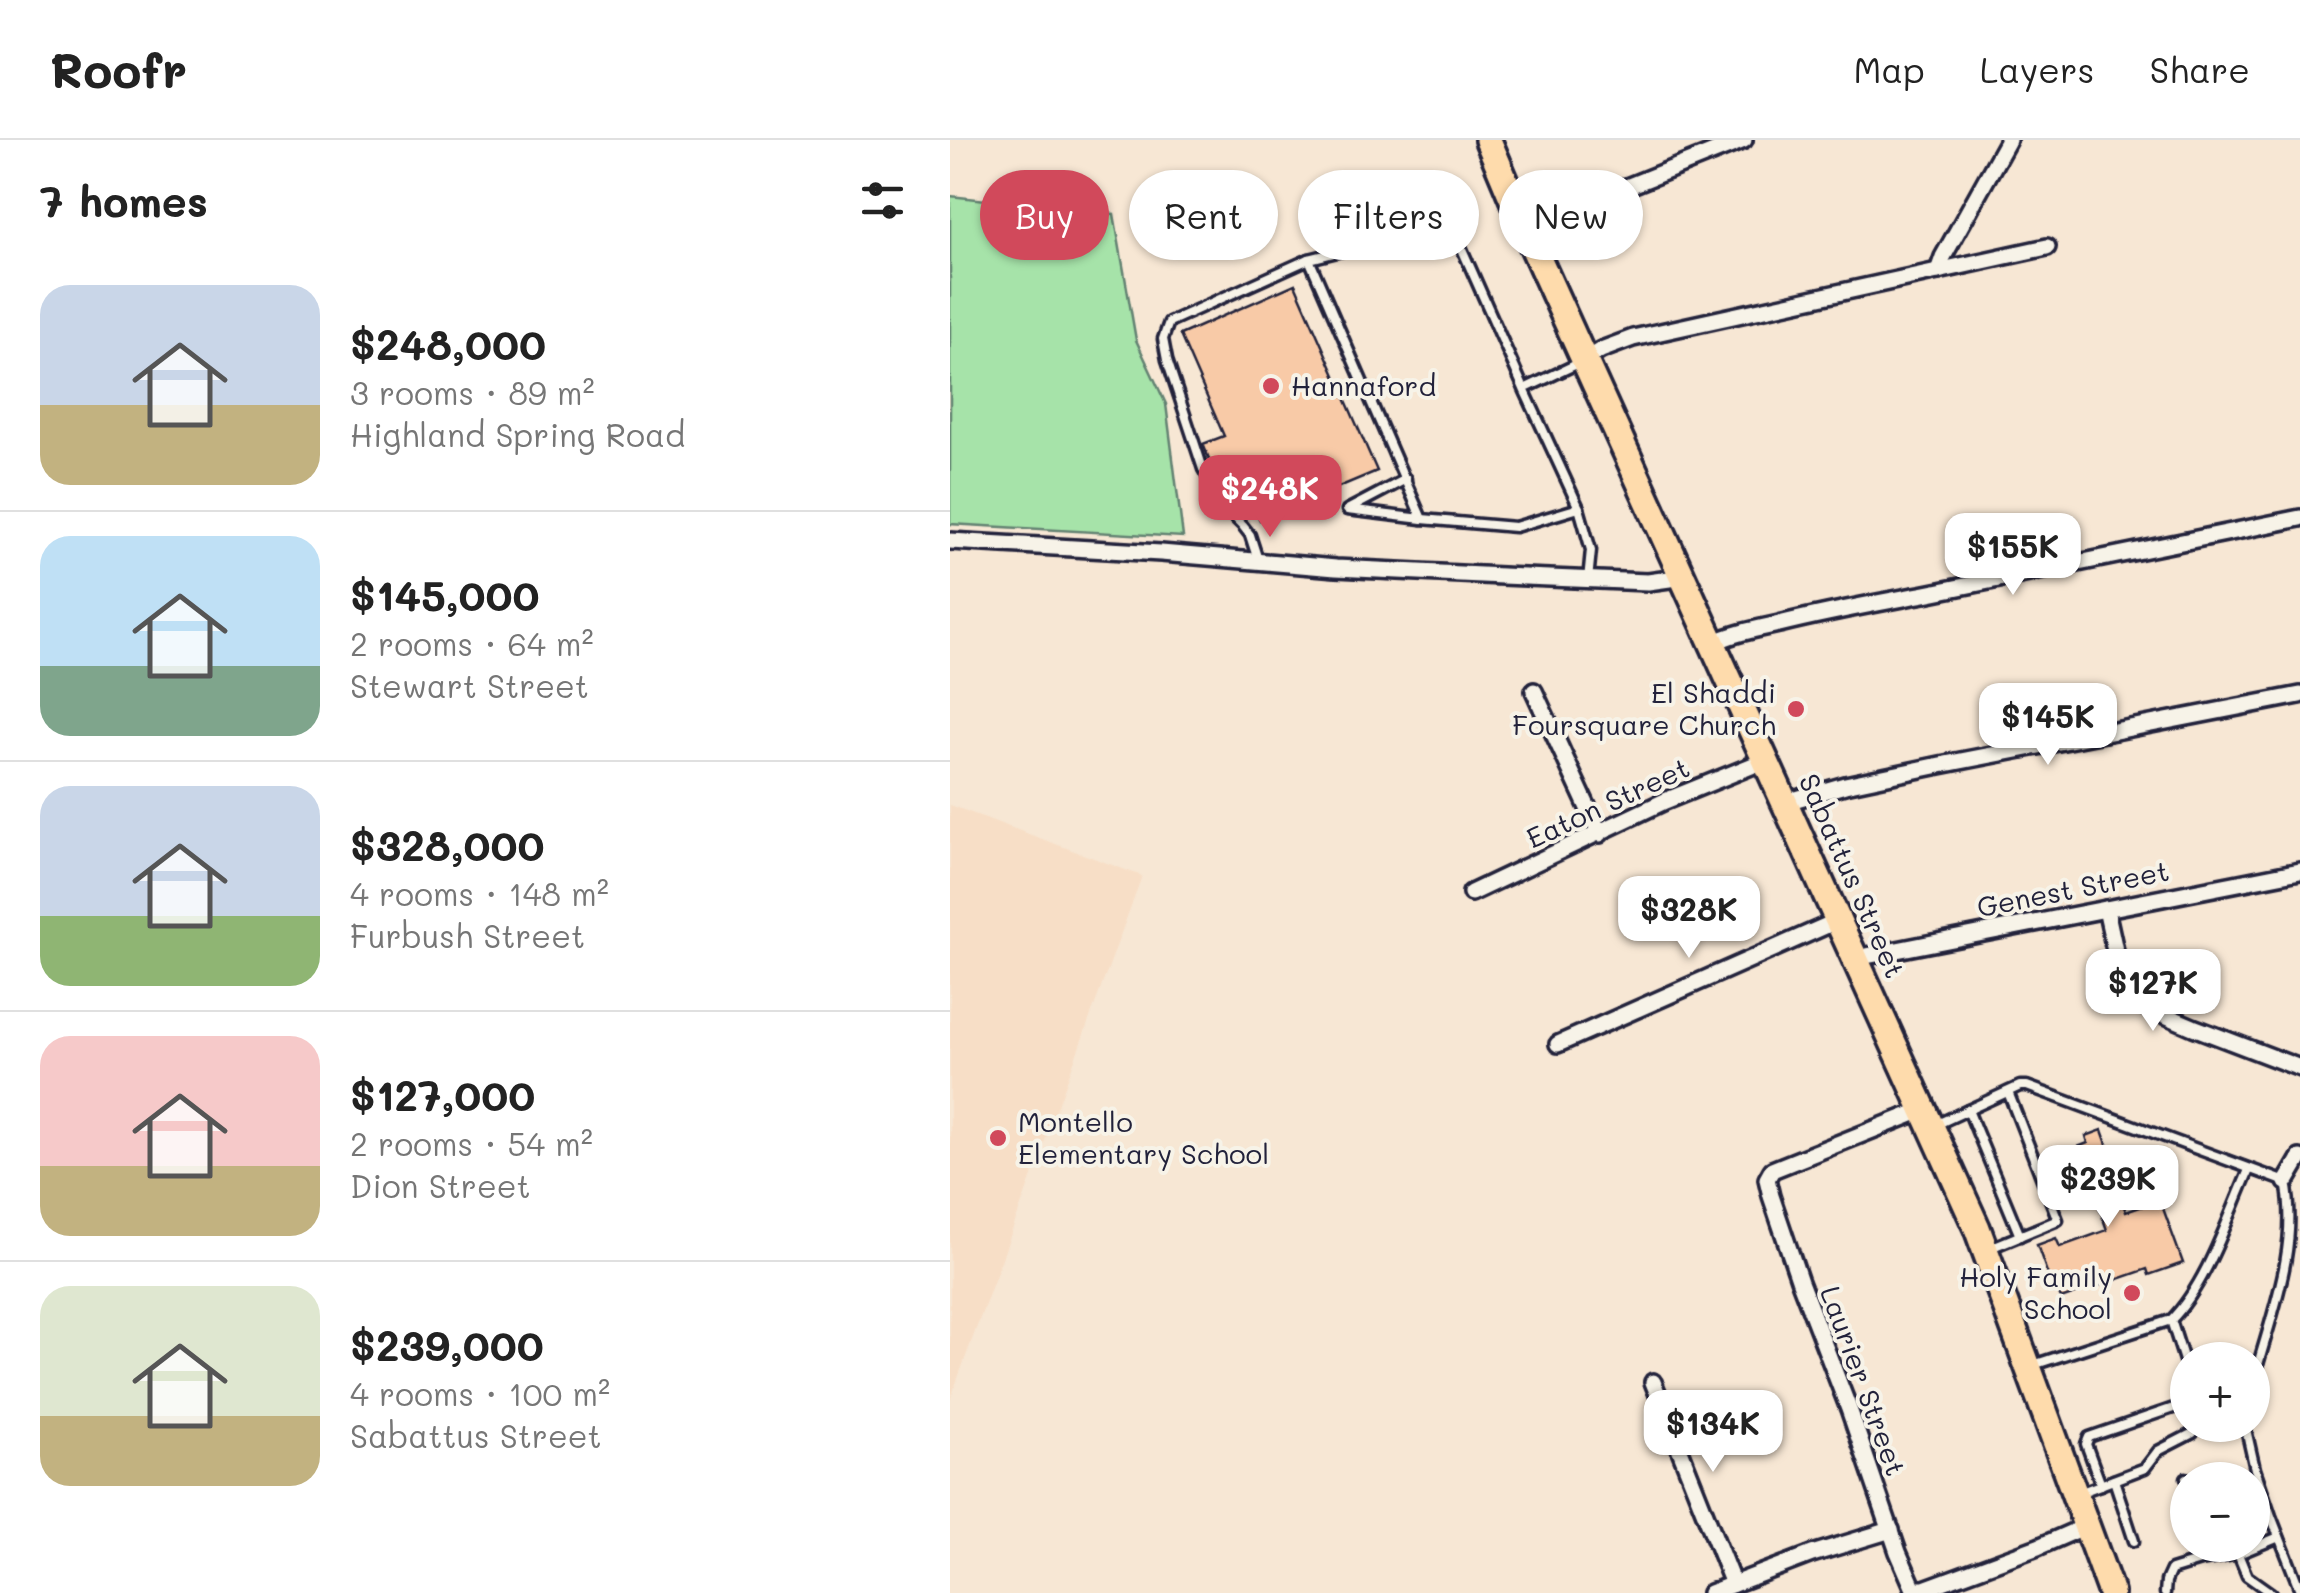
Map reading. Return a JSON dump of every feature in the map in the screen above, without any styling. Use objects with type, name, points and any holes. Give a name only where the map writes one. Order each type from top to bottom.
[{"type":"main road","name":"Sabattus Street","points":[[1488,140],[1501,170]]},
{"type":"main road","name":"Sabattus Street","points":[[1539,260],[1986,1250],[2111,1593]]},
{"type":"street","points":[[1643,180],[1744,140]]},
{"type":"street","points":[[1938,270],[2008,140]]},
{"type":"street","points":[[1585,360],[1633,338],[2047,247]]},
{"type":"street","points":[[1714,643],[1819,614],[2300,518]]},
{"type":"street","points":[[950,540],[1588,580],[1648,582],[1684,577]]},
{"type":"street","points":[[1534,691],[1600,834]]},
{"type":"street","points":[[1786,802],[1940,766],[2300,695]]},
{"type":"street","name":"Eaton Street","points":[[1471,893],[1665,801],[1766,760]]},
{"type":"street","name":"Genest Street","points":[[1856,958],[2300,871]]},
{"type":"street","points":[[2106,909],[2121,978],[2130,1000],[2300,1068]]},
{"type":"street","points":[[1558,1044],[1839,920]]},
{"type":"street","name":"Laurier Street","points":[[1928,1118],[1772,1170],[1767,1178],[1794,1264],[1910,1584],[1918,1590],[2086,1526]]},
{"type":"street","points":[[2286,1182],[2300,1158]]},
{"type":"street","points":[[1652,1382],[1733,1584]]},
{"type":"street","points":[[1710,1593],[1827,1549],[1891,1530]]},
{"type":"lane","points":[[1258,562],[1250,536],[1227,510],[1203,468],[1163,340],[1169,322],[1309,260],[1422,519]]},
{"type":"lane","points":[[1467,260],[1578,508],[1591,550],[1588,580]]},
{"type":"lane","points":[[1524,390],[1585,360]]},
{"type":"lane","points":[[1406,479],[1347,510],[1516,527],[1578,508]]},
{"type":"lane","points":[[1928,1118],[1968,1110],[2027,1086],[2286,1182],[2293,1229],[2290,1267],[2267,1342]]},
{"type":"lane","points":[[1986,1250],[2058,1220],[2008,1092]]},
{"type":"lane","points":[[1968,1110],[2020,1236]]},
{"type":"lane","points":[[2029,1366],[2171,1320],[2199,1284],[2249,1170]]},
{"type":"lane","points":[[2171,1320],[2178,1342]]},
{"type":"lane","points":[[2100,1485],[2086,1444],[2089,1437],[2170,1409]]},
{"type":"lane","points":[[2075,1494],[2145,1468],[2158,1451],[2177,1442]]},
{"type":"lane","points":[[2249,1442],[2300,1590]]},
{"type":"lane","points":[[2114,1480],[2134,1541]]},
{"type":"lane","points":[[2270,1542],[2279,1538]]},
{"type":"lane","points":[[2165,1593],[2170,1570],[2201,1562]]},
{"type":"lane","points":[[2241,1562],[2247,1576],[2271,1593]]},
{"type":"shaded area","name":"Montello Elementary School","points":[[950,805],[1142,876],[950,1400]]},
{"type":"green space","points":[[950,196],[980,199],[980,260],[1109,260],[1109,213],[1114,214],[1136,340],[1166,404],[1183,537],[950,524]]},
{"type":"building","name":"Hannaford","points":[[1295,284],[1377,471],[1260,520],[1236,467],[1216,476],[1203,444],[1224,436],[1180,335]]},
{"type":"building","points":[[2102,1130],[2126,1212],[2160,1200],[2183,1263],[2149,1275],[2147,1269],[2061,1299],[2058,1291],[2054,1292],[2037,1245],[2056,1238],[2060,1247],[2107,1230],[2086,1180],[2068,1187],[2057,1155],[2088,1143],[2086,1136]]},
{"type":"place","name":"Hannaford","points":[[1271,386]]},
{"type":"place","name":"El Shaddi Foursquare Church","points":[[1796,709]]},
{"type":"place","name":"Montello Elementary School","points":[[998,1138]]},
{"type":"place","name":"Holy Family School","points":[[2132,1293]]}]
